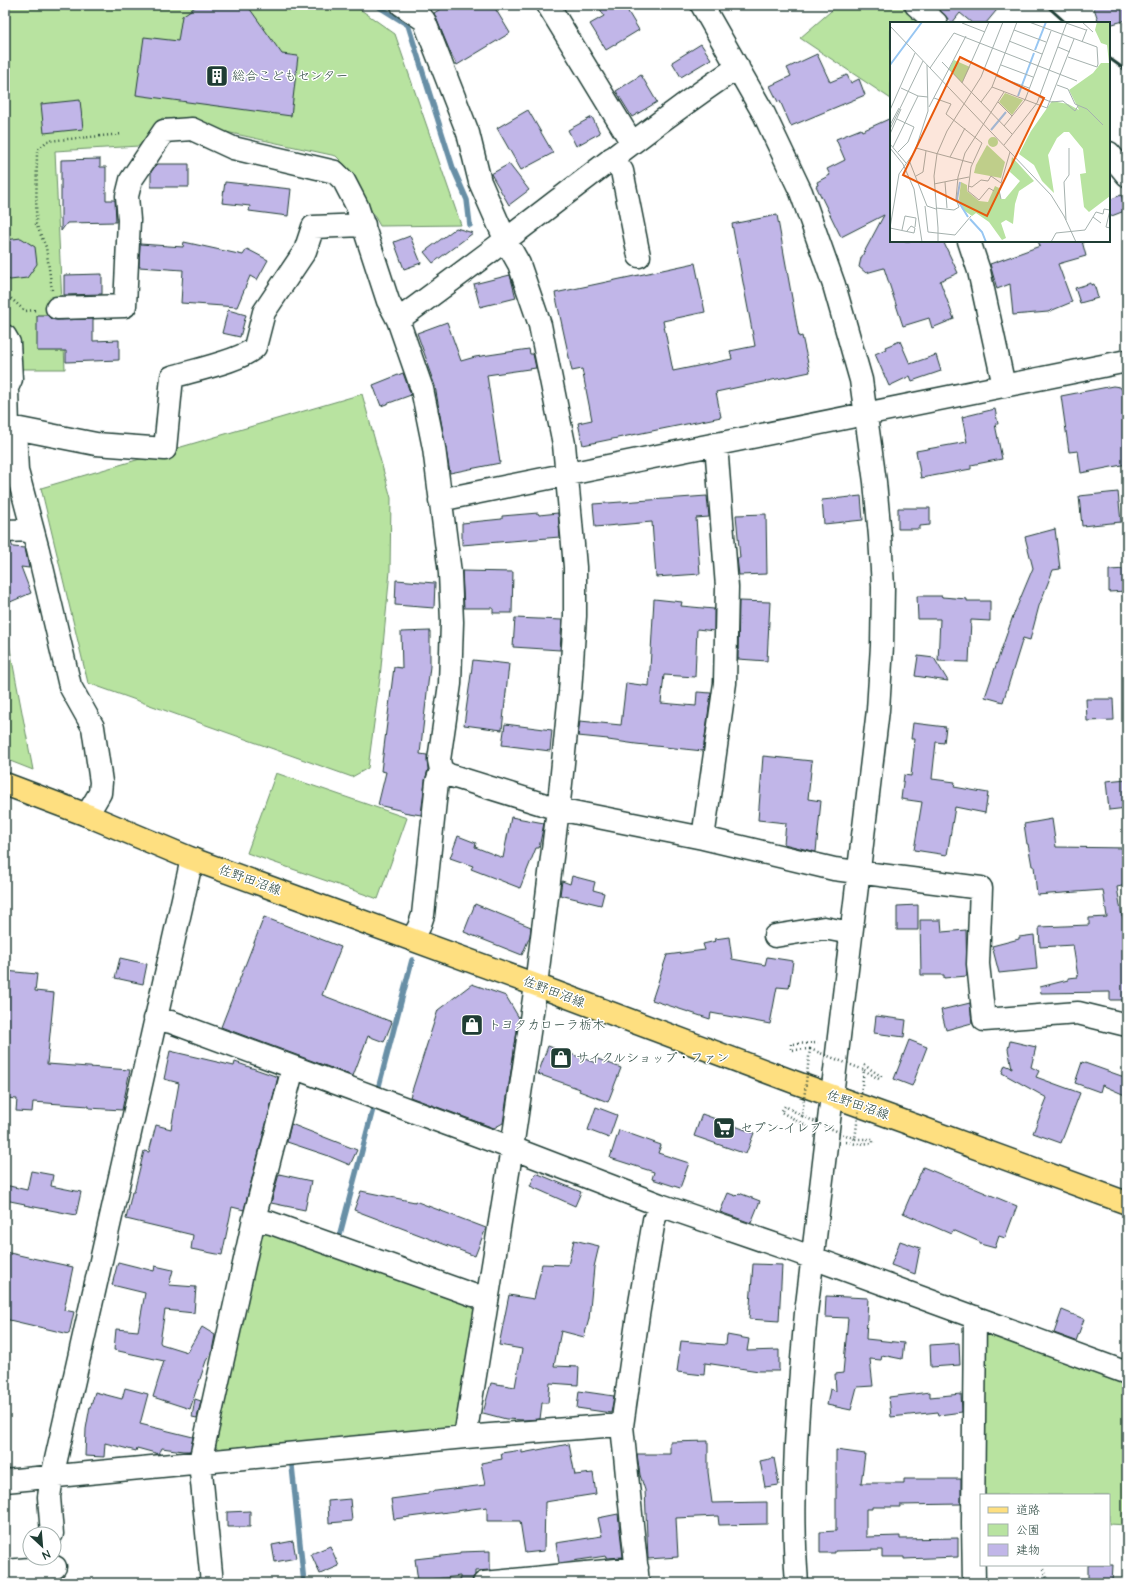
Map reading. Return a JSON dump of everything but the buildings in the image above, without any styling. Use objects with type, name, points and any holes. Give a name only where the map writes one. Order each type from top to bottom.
[{"type":"main road","name":"佐野田沼線","points":[[5,784],[87,815],[192,859],[1127,1203]]},
{"type":"street","points":[[402,5],[424,20],[468,133],[480,182],[506,240],[519,264],[540,325],[564,444],[575,567],[575,616],[570,692],[558,809],[536,985],[512,1148],[465,1437]]},
{"type":"street","points":[[548,5],[632,143]]},
{"type":"street","points":[[702,5],[738,67],[784,153],[817,234],[850,338],[861,380],[875,482],[880,536],[883,587],[882,646],[878,710],[837,1049],[833,1096],[827,1135],[797,1412],[795,1475],[795,1562],[797,1583]]},
{"type":"street","points":[[916,5],[935,22]]},
{"type":"street","points":[[398,320],[506,240],[632,143],[738,67]]},
{"type":"street","points":[[57,308],[125,306],[129,220],[127,196],[131,180],[164,131],[192,129],[233,148],[335,172],[344,181],[366,214],[388,301],[398,320],[422,389],[434,448],[450,573],[452,622],[450,684],[439,760],[441,770],[437,782],[423,915],[419,927],[412,939]]},
{"type":"street","points":[[1110,154],[1127,175]]},
{"type":"street","points":[[612,158],[622,171],[639,256]]},
{"type":"street","points":[[87,815],[100,793],[101,782],[93,727],[70,686],[17,471],[16,428],[96,444],[165,449],[172,377],[234,358],[251,351],[255,347],[264,312],[305,251],[313,227],[366,214]]},
{"type":"street","points":[[969,242],[979,271],[1004,386]]},
{"type":"street","points":[[5,336],[9,343],[11,379],[7,388],[8,429],[16,435]]},
{"type":"street","points":[[440,500],[1127,361]]},
{"type":"street","points":[[702,838],[725,683],[727,586],[716,444]]},
{"type":"street","points":[[5,531],[32,530]]},
{"type":"street","points":[[441,770],[449,775],[558,809],[702,838],[834,869],[981,888],[978,964],[984,1020],[1078,1013],[1127,1025]]},
{"type":"street","points":[[51,1526],[49,1497],[52,1477],[192,859]]},
{"type":"street","points":[[775,936],[824,928],[851,933]]},
{"type":"street","points":[[155,1019],[171,1022],[292,1068],[512,1148],[660,1205],[813,1258],[1127,1373]]},
{"type":"street","points":[[212,1583],[200,1462],[254,1219],[292,1068]]},
{"type":"street","points":[[484,1583],[638,1575],[622,1426],[650,1242],[654,1220],[660,1205]]},
{"type":"street","points":[[254,1219],[278,1225],[473,1295],[487,1296]]},
{"type":"street","points":[[974,1582],[973,1524],[975,1317]]},
{"type":"street","points":[[5,1481],[465,1437],[622,1426]]},
{"type":"street","points":[[5,1571],[55,1568]]},
{"type":"path","points":[[5,293],[25,311],[57,308],[51,287],[46,247],[36,224],[36,151],[47,141],[122,134]]},
{"type":"path","points":[[819,1043],[791,1044],[791,1050],[810,1049],[864,1070],[879,1079],[881,1076],[864,1065]]},
{"type":"path","points":[[802,1116],[810,1049]]},
{"type":"path","points":[[855,1139],[864,1070]]},
{"type":"path","points":[[807,1126],[782,1112],[785,1106],[802,1116],[855,1139],[873,1139],[873,1143],[856,1144],[846,1142]]},
{"type":"path","points":[[1044,1569],[1048,1582],[1050,1583]]},
{"type":"path","points":[[974,1582],[1012,1581],[1021,1583]]},
{"type":"green space","points":[[5,5],[354,5],[395,34],[461,225],[380,226],[347,167],[336,156],[162,118],[139,146],[55,151],[65,369],[18,369],[9,326],[5,322]]},
{"type":"green space","points":[[838,5],[905,5],[924,22],[890,22],[890,98],[800,38]]},
{"type":"green space","points":[[362,394],[391,498],[390,571],[380,678],[368,768],[352,777],[88,683],[41,488]]},
{"type":"green space","points":[[5,637],[9,644],[33,770],[5,759]]},
{"type":"green space","points":[[276,773],[407,818],[378,899],[247,853]]},
{"type":"green space","points":[[270,1230],[470,1302],[477,1317],[463,1422],[450,1434],[221,1454],[212,1440],[258,1236]]},
{"type":"green space","points":[[975,1317],[1127,1373],[1127,1525],[1110,1524],[1110,1494],[981,1494]]},
{"type":"waterway","points":[[376,5],[408,25],[453,168],[467,200],[470,225]]},
{"type":"waterway","points":[[377,1093],[412,960]]},
{"type":"waterway","points":[[340,1234],[375,1101]]},
{"type":"waterway","points":[[292,1466],[304,1583]]},
{"type":"railway","points":[[1046,5],[1065,22]]},
{"type":"railway","points":[[1110,59],[1127,71]]},
{"type":"place","name":"総合こどもセンター","points":[[217,76]]},
{"type":"place","name":"トヨタカローラ栃木","points":[[472,1025]]},
{"type":"place","name":"サイクルショップ・ファン","points":[[561,1058]]},
{"type":"place","name":"セブン-イレブン","points":[[724,1128]]}]
